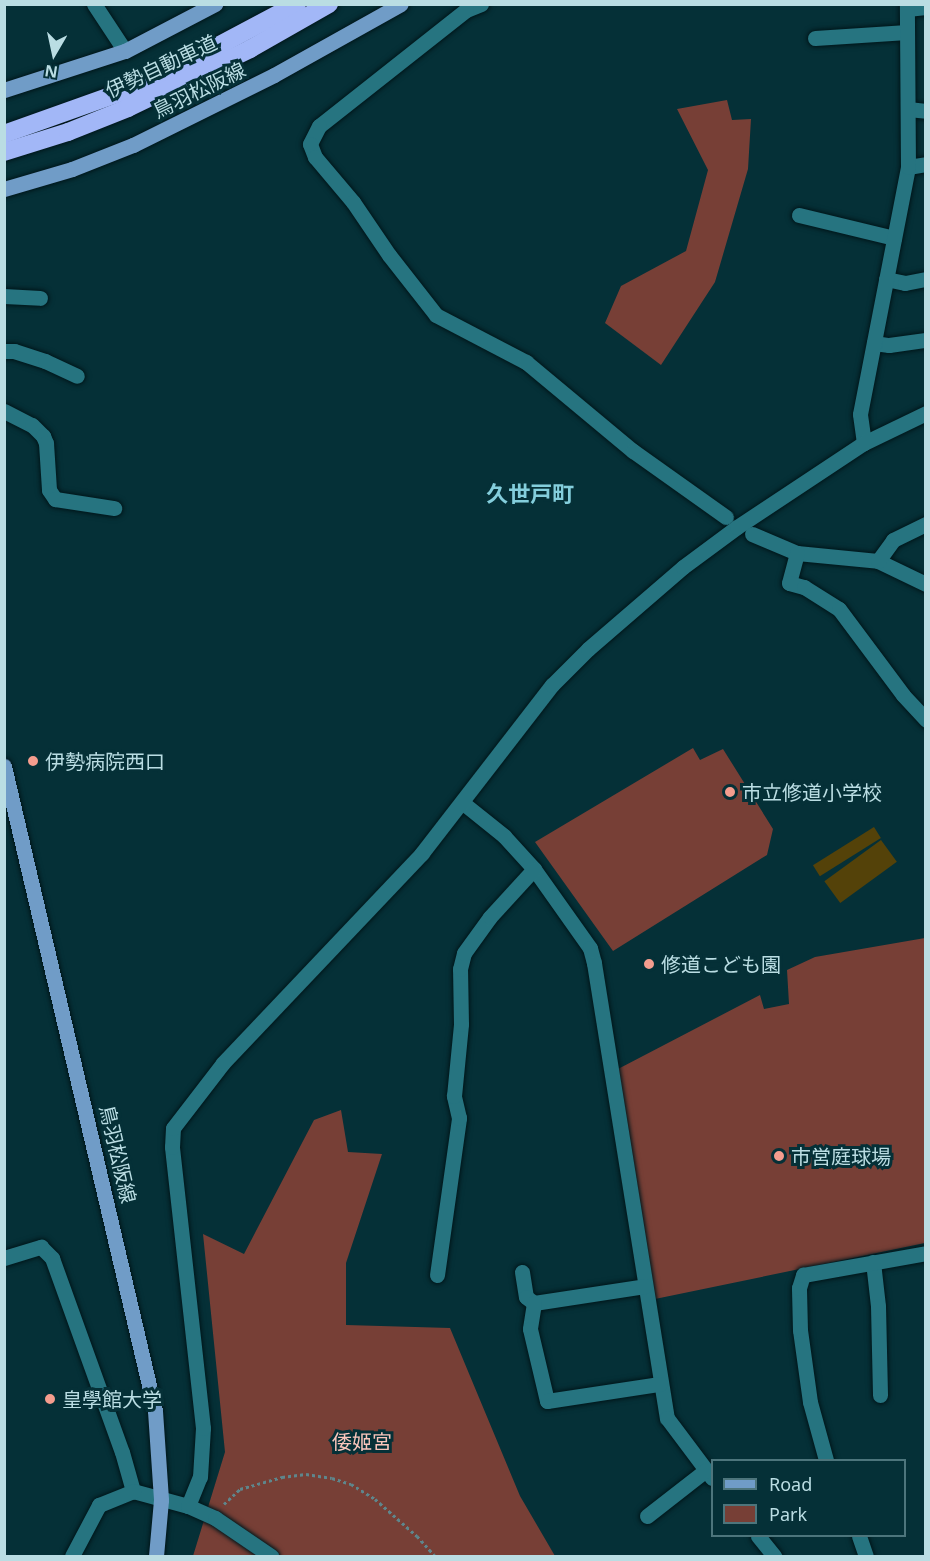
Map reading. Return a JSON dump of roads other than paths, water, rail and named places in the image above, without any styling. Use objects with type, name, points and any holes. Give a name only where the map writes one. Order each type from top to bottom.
[{"type":"highway","name":"伊勢自動車道","points":[[246,42],[297,4]]},
{"type":"highway","name":"伊勢自動車道","points":[[6,143],[122,92],[246,42],[329,4]]},
{"type":"main road","points":[[4,90],[125,51],[215,4]]},
{"type":"main road","name":"鳥羽松阪線","points":[[4,189],[72,169],[133,145],[254,86],[401,4]]},
{"type":"main road","name":"鳥羽松阪線","points":[[4,766],[140,1336],[155,1411],[161,1500],[156,1557]]},
{"type":"street","points":[[94,4],[125,51]]},
{"type":"street","points":[[481,4],[466,10],[319,126],[310,144],[315,157],[354,202],[389,255],[436,315],[526,362],[633,451],[726,517]]},
{"type":"street","points":[[864,443],[860,414],[908,167],[907,7],[926,7]]},
{"type":"street","points":[[815,38],[907,32]]},
{"type":"street","points":[[908,109],[926,111]]},
{"type":"street","points":[[908,167],[926,164]]},
{"type":"street","points":[[799,215],[894,238]]},
{"type":"street","points":[[886,279],[905,283],[926,279]]},
{"type":"street","points":[[4,296],[40,298]]},
{"type":"street","points":[[874,343],[889,345],[926,340]]},
{"type":"street","points":[[4,351],[14,351],[45,361],[77,376]]},
{"type":"street","points":[[4,411],[32,426],[43,436],[46,442],[49,490],[55,499],[114,508]]},
{"type":"street","points":[[188,1506],[200,1478],[203,1428],[172,1147],[173,1128],[223,1062],[422,853],[463,803],[552,685],[588,649],[683,567],[737,527],[864,443],[926,413]]},
{"type":"street","points":[[878,561],[893,540],[926,524]]},
{"type":"street","points":[[752,534],[797,553],[878,561],[926,584]]},
{"type":"street","points":[[797,553],[789,583],[804,587],[839,609],[903,695],[926,720]]},
{"type":"street","points":[[463,803],[504,836],[534,869],[584,936],[594,963],[667,1418],[709,1474],[647,1516]]},
{"type":"street","points":[[437,1275],[459,1118],[454,1096],[460,1024],[460,969],[464,953],[490,917],[534,869]]},
{"type":"street","points":[[4,1258],[41,1247],[52,1258],[122,1452],[133,1491]]},
{"type":"street","points":[[825,1459],[810,1402],[800,1330],[799,1288],[803,1275],[926,1253]]},
{"type":"street","points":[[873,1262],[878,1317],[880,1395]]},
{"type":"street","points":[[522,1272],[526,1297],[534,1303],[645,1286]]},
{"type":"street","points":[[534,1303],[530,1329],[547,1401],[660,1384]]},
{"type":"street","points":[[72,1557],[99,1505],[133,1491],[188,1506],[215,1518],[271,1557]]},
{"type":"street","points":[[759,1537],[771,1555]]},
{"type":"street","points":[[859,1537],[866,1557]]},
{"type":"place","name":"伊勢病院西口","points":[[33,761]]},
{"type":"place","name":"市立修道小学校","points":[[730,792]]},
{"type":"place","name":"修道こども園","points":[[649,964]]},
{"type":"place","name":"市営庭球場","points":[[779,1156]]},
{"type":"place","name":"皇學館大学","points":[[50,1399]]},
{"type":"district","name":"久世戸町","points":[[530,494]]},
{"type":"park label","name":"倭姬宮","points":[[362,1441]]}]
